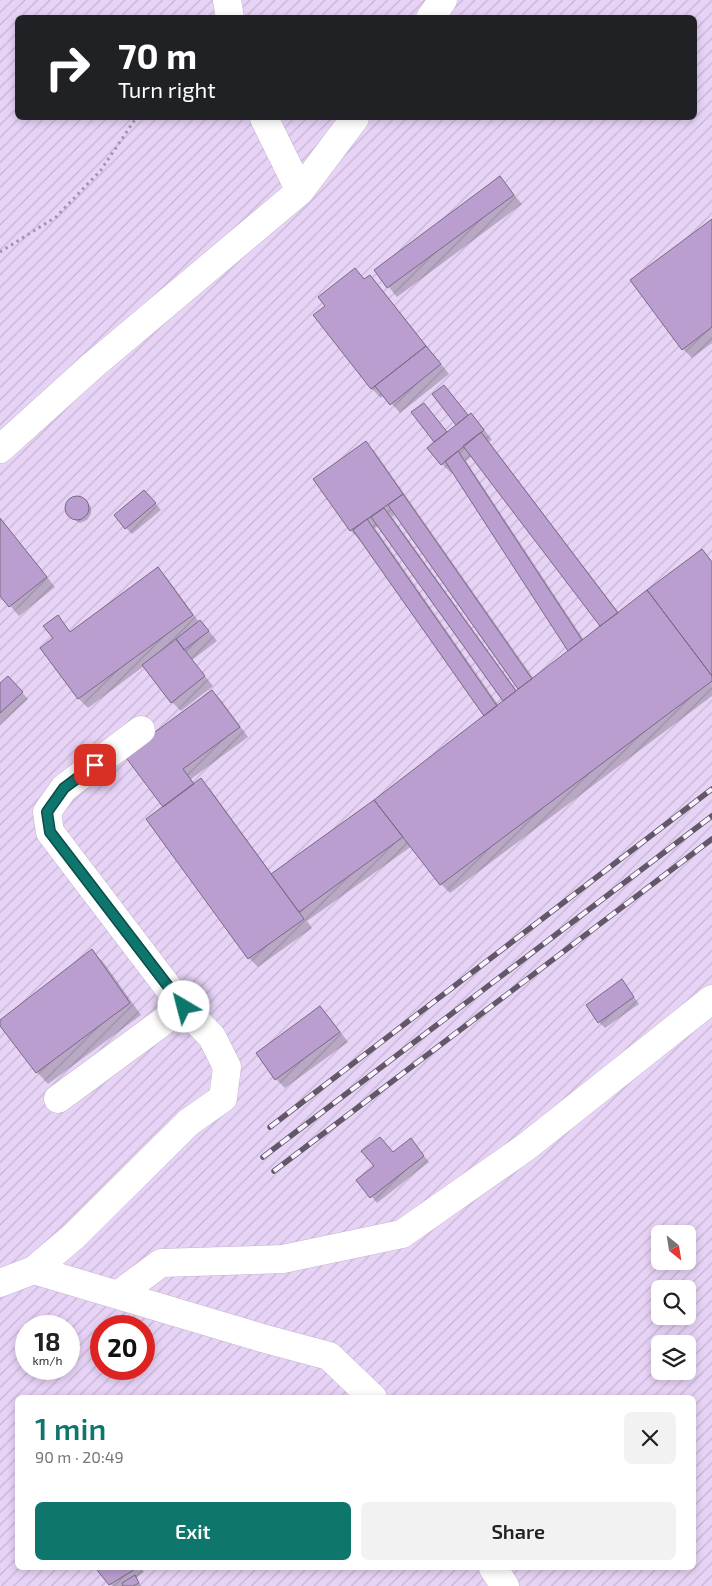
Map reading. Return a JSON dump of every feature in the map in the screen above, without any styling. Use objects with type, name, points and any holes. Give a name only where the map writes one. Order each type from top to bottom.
[{"type":"lane","points":[[432,15],[443,0]]},
{"type":"lane","points":[[265,120],[300,191]]},
{"type":"lane","points":[[0,449],[92,366],[300,191],[353,120]]},
{"type":"lane","points":[[0,1283],[34,1270],[73,1236],[189,1122],[223,1098],[226,1067],[212,1037],[184,1007],[50,832],[47,812],[64,788],[141,730]]},
{"type":"lane","points":[[118,1294],[161,1263],[283,1259],[402,1234],[526,1147],[712,999]]},
{"type":"lane","points":[[58,1099],[184,1007]]},
{"type":"lane","points":[[34,1270],[329,1356],[370,1395]]},
{"type":"lane","points":[[494,1570],[505,1586]]},
{"type":"path","points":[[0,252],[56,217],[101,170],[135,120]]},
{"type":"shaded area","points":[[0,0],[712,0],[712,1586],[0,1586]]},
{"type":"building","points":[[500,176],[514,195],[387,288],[374,270]]},
{"type":"building","points":[[712,219],[712,327],[682,350],[630,280]]},
{"type":"building","points":[[355,268],[364,279],[370,275],[426,346],[371,389],[313,315],[325,306],[318,297]]},
{"type":"building","points":[[426,346],[441,364],[390,405],[375,386]]},
{"type":"building","points":[[444,385],[468,415],[456,425],[432,394]]},
{"type":"building","points":[[424,403],[447,432],[434,442],[411,412]]},
{"type":"building","points":[[471,413],[484,430],[441,465],[427,448]]},
{"type":"building","points":[[481,432],[618,613],[600,626],[463,446]]},
{"type":"building","points":[[366,441],[403,494],[350,531],[313,479]]},
{"type":"building","points":[[458,451],[582,640],[568,651],[445,461]]},
{"type":"building","points":[[144,490],[156,503],[125,529],[114,515]]},
{"type":"building","points":[[403,494],[532,679],[518,689],[388,505]]},
{"type":"building","points":[[77,496],[86,499],[89,508],[86,517],[77,520],[68,517],[65,508],[68,499]]},
{"type":"building","points":[[384,508],[516,691],[503,701],[371,517]]},
{"type":"building","points":[[0,518],[47,577],[9,607],[0,596]]},
{"type":"building","points":[[367,519],[497,706],[484,716],[353,530]]},
{"type":"building","points":[[702,549],[712,562],[712,676],[647,590]]},
{"type":"building","points":[[158,567],[193,615],[78,699],[40,648],[53,638],[43,626],[58,615],[70,632]]},
{"type":"building","points":[[647,590],[712,676],[712,681],[440,885],[374,800]]},
{"type":"building","points":[[200,620],[209,631],[184,650],[176,639]]},
{"type":"building","points":[[176,639],[205,676],[171,703],[142,665]]},
{"type":"building","points":[[8,676],[23,692],[0,713],[0,683]]},
{"type":"building","points":[[212,690],[240,727],[183,769],[194,784],[163,807],[124,755]]},
{"type":"building","points":[[201,778],[304,919],[248,959],[146,819]]},
{"type":"building","points":[[374,800],[403,837],[299,912],[271,874]]},
{"type":"building","points":[[92,949],[130,1003],[36,1073],[0,1026],[0,1020]]},
{"type":"building","points":[[622,979],[634,997],[598,1023],[586,1005]]},
{"type":"building","points":[[320,1006],[340,1032],[275,1080],[256,1053]]},
{"type":"building","points":[[380,1137],[393,1152],[411,1138],[424,1156],[370,1198],[356,1180],[374,1166],[361,1151]]},
{"type":"building","points":[[97,1570],[134,1570],[109,1585]]},
{"type":"building","points":[[135,1575],[139,1583],[133,1586],[123,1586],[122,1583]]},
{"type":"railway","points":[[270,1127],[712,789]]},
{"type":"railway","points":[[263,1157],[712,816]]},
{"type":"railway","points":[[274,1171],[712,839]]},
{"type":"route","points":[[95,765],[64,788],[47,812],[50,832],[184,1007]]}]
